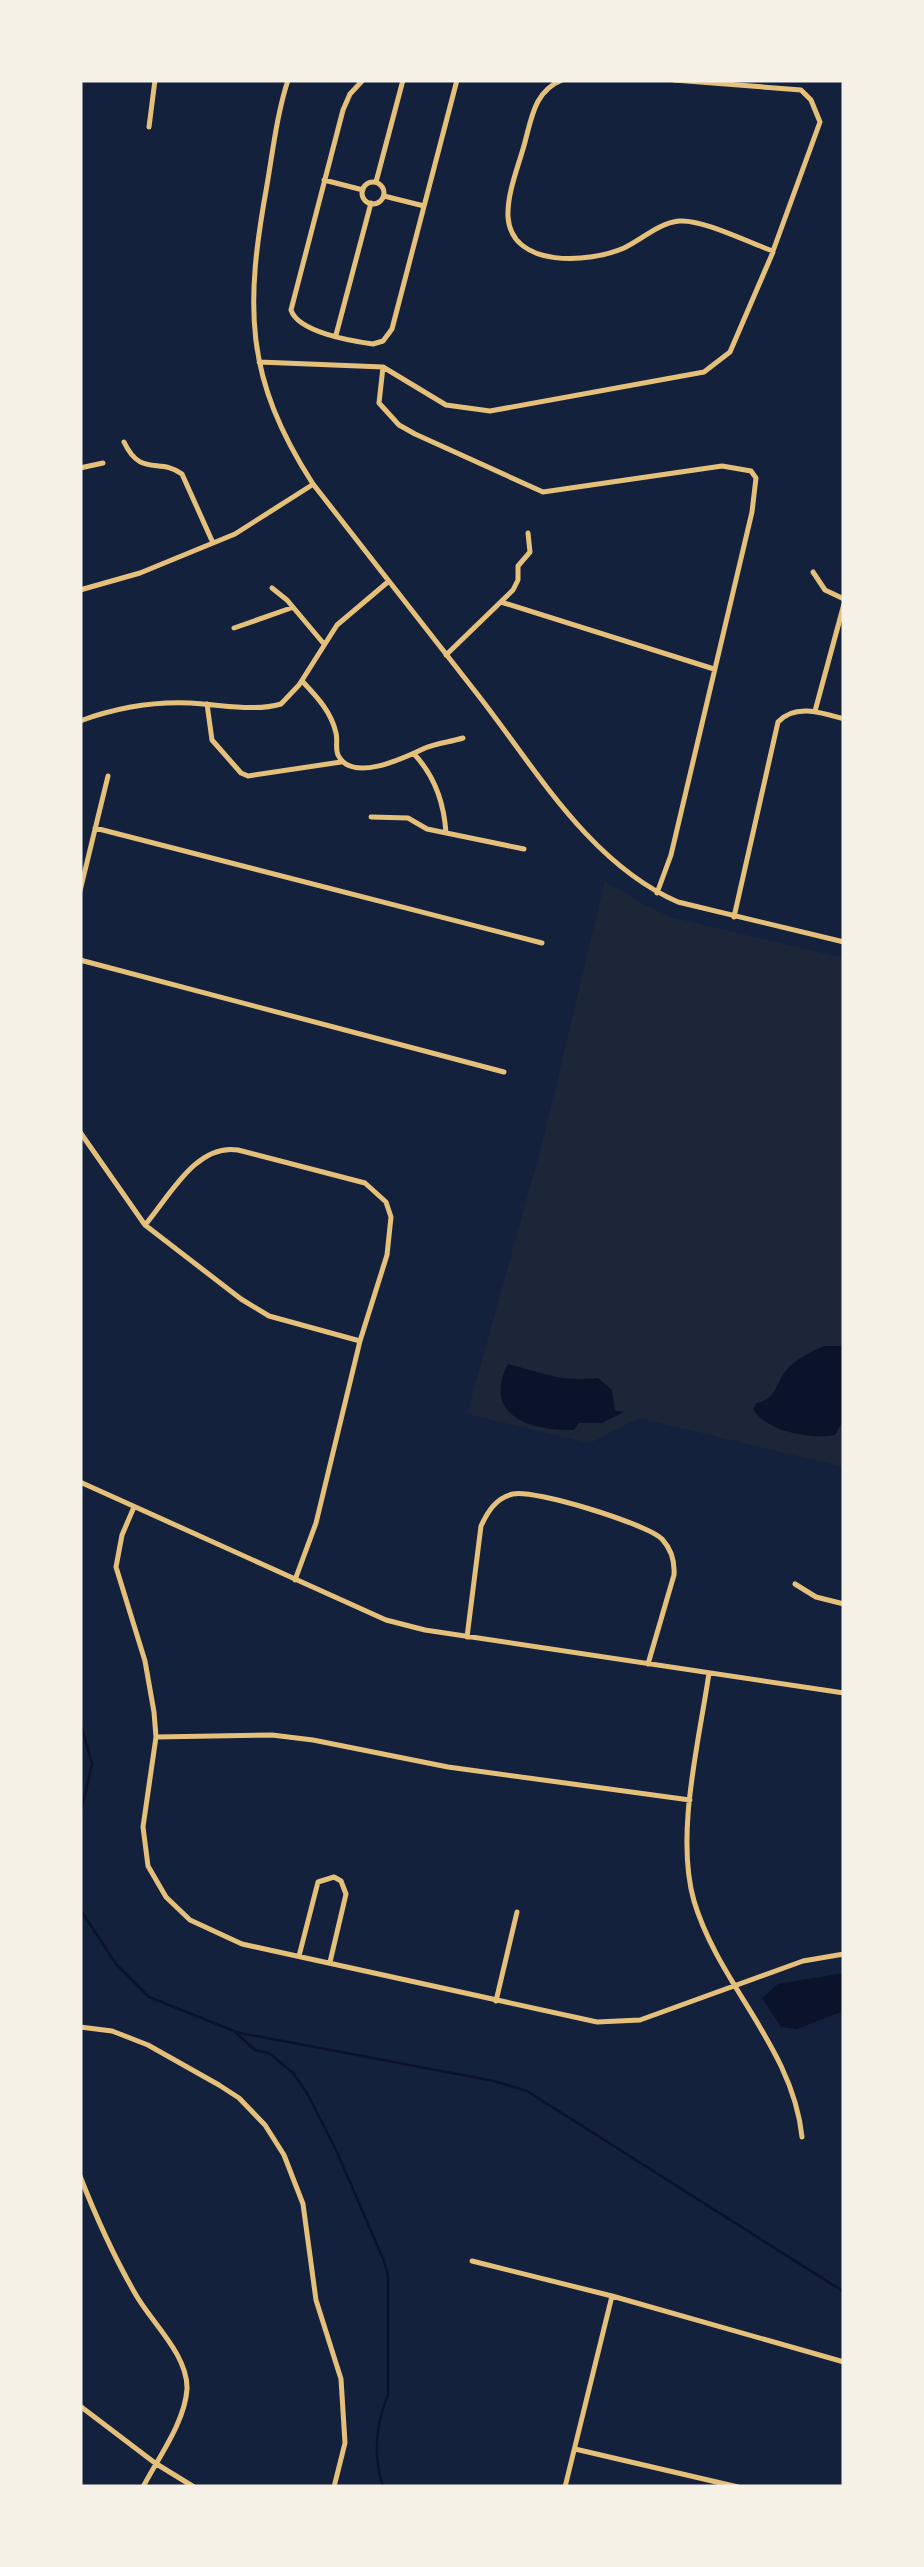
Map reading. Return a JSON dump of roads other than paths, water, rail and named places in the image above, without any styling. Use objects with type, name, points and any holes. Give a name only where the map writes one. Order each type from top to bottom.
[{"type":"street","points":[[149,126],[155,80]]},
{"type":"street","points":[[288,80],[252,272],[252,318],[259,362],[281,428],[313,484],[597,846],[630,875],[678,902],[844,942]]},
{"type":"street","points":[[363,80],[350,94],[343,110],[291,310],[301,326],[373,344],[388,335],[457,80]]},
{"type":"street","points":[[376,182],[403,80]]},
{"type":"street","points":[[562,80],[542,90],[510,199],[508,219],[526,248],[541,256],[561,259],[620,250],[677,221],[694,223],[774,251]]},
{"type":"street","points":[[259,362],[383,367],[446,405],[490,411],[704,372],[730,352],[774,251],[820,122],[811,100],[800,90],[674,80]]},
{"type":"street","points":[[324,180],[363,190]]},
{"type":"street","points":[[376,182],[382,185],[384,196],[378,203],[371,203],[363,197],[363,190],[366,184],[376,182]]},
{"type":"street","points":[[384,196],[424,206]]},
{"type":"street","points":[[336,335],[371,203]]},
{"type":"street","points":[[383,367],[379,403],[399,425],[543,492],[722,466],[751,471],[756,478],[754,501],[671,855],[657,892]]},
{"type":"street","points":[[124,442],[138,462],[182,474],[213,543]]},
{"type":"street","points":[[80,468],[104,464]]},
{"type":"street","points":[[80,590],[140,573],[235,534],[313,484]]},
{"type":"street","points":[[446,655],[518,580],[518,566],[530,552],[528,532]]},
{"type":"street","points":[[813,572],[826,590],[844,601],[815,711]]},
{"type":"street","points":[[80,720],[132,705],[282,704],[345,617],[389,581]]},
{"type":"street","points":[[272,588],[324,644]]},
{"type":"street","points":[[501,602],[714,669]]},
{"type":"street","points":[[234,628],[292,608]]},
{"type":"street","points":[[302,681],[322,701],[337,734],[336,752],[342,762]]},
{"type":"street","points":[[208,704],[212,740],[248,776],[342,762],[370,768],[463,738]]},
{"type":"street","points":[[734,917],[778,722],[787,713],[815,711],[844,719]]},
{"type":"street","points":[[414,754],[428,770],[442,801],[446,833]]},
{"type":"street","points":[[80,891],[108,776]]},
{"type":"street","points":[[371,817],[408,818],[427,829],[524,849]]},
{"type":"street","points":[[95,828],[542,944]]},
{"type":"street","points":[[80,960],[504,1072]]},
{"type":"street","points":[[80,1132],[145,1226],[255,1309],[299,1326],[360,1342]]},
{"type":"street","points":[[145,1226],[198,1161],[221,1149],[366,1183],[386,1202],[391,1224],[387,1255],[360,1342],[316,1523],[295,1580]]},
{"type":"street","points":[[80,1482],[386,1620],[467,1636],[844,1692]]},
{"type":"street","points":[[467,1636],[481,1526],[494,1504],[508,1495],[530,1493],[630,1524],[666,1542],[674,1562],[674,1575],[648,1664]]},
{"type":"street","points":[[134,1507],[122,1535],[116,1567],[145,1661],[156,1736],[143,1845],[155,1882],[190,1920],[222,1937],[598,2022],[640,2020],[735,1984],[803,1962],[844,1954]]},
{"type":"street","points":[[795,1584],[816,1598],[844,1604]]},
{"type":"street","points":[[708,1673],[690,1800],[687,1864],[694,1902],[710,1939],[788,2079],[802,2138]]},
{"type":"street","points":[[156,1736],[272,1735],[448,1767],[690,1800]]},
{"type":"street","points":[[299,1956],[318,1882],[334,1877],[341,1881],[346,1894],[330,1964]]},
{"type":"street","points":[[496,2001],[517,1912]]},
{"type":"street","points":[[80,2028],[112,2031],[148,2045],[219,2085],[239,2098],[265,2125],[284,2155],[303,2204],[316,2300],[341,2380],[344,2443],[334,2487]]},
{"type":"street","points":[[80,2176],[114,2254],[186,2377],[184,2405],[143,2487]]},
{"type":"street","points":[[472,2261],[844,2362]]},
{"type":"street","points":[[565,2487],[612,2296]]},
{"type":"street","points":[[80,2406],[155,2463],[194,2487]]},
{"type":"street","points":[[575,2448],[738,2487]]},
{"type":"waterway","points":[[80,1721],[92,1764],[80,1816]]},
{"type":"waterway","points":[[80,1909],[116,1964],[149,1997],[234,2031],[255,2050],[269,2053],[293,2073],[307,2093],[336,2150],[388,2275],[388,2395],[377,2441],[383,2487]]},
{"type":"waterway","points":[[235,2032],[494,2081],[527,2091],[844,2292]]}]
